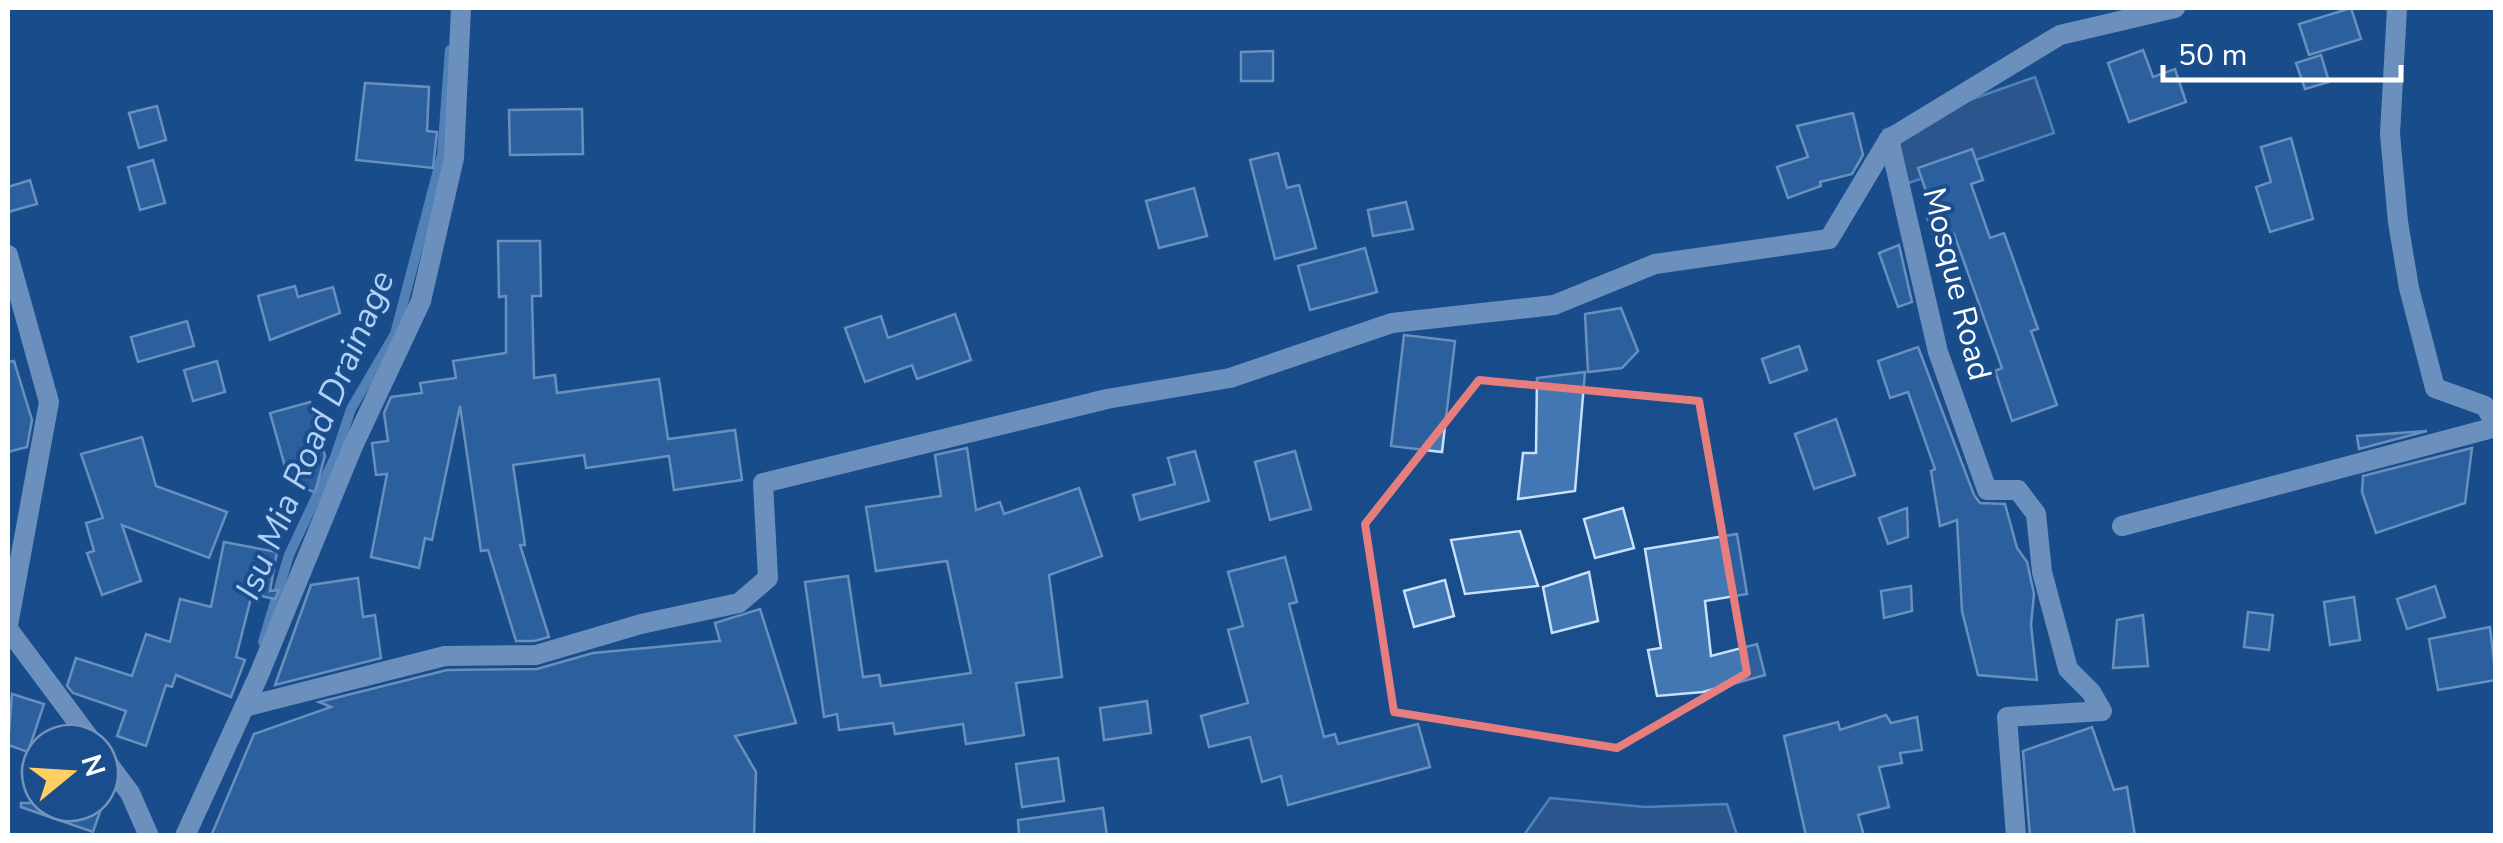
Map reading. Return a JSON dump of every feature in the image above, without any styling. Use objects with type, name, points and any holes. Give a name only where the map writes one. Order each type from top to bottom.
[{"type":"street","points":[[186,836],[353,446],[421,301],[454,158],[461,8]]},
{"type":"street","points":[[244,707],[445,656],[536,655],[642,624],[739,603],[768,578],[763,483],[1108,399],[1230,378],[1392,322],[1554,306],[1655,264],[1829,239],[1889,138],[2060,35],[2175,8]]},
{"type":"street","points":[[2122,526],[2496,426],[2485,406],[2436,388],[2409,288],[2390,134],[2397,8]]},
{"type":"street","name":"Mosque Road","points":[[1889,138],[1938,352],[1987,490],[2018,490],[2036,514],[2042,572],[2068,670],[2091,692],[2102,711],[2007,717],[2016,836]]},
{"type":"street","points":[[8,255],[49,402],[8,626],[78,723]]},
{"type":"street","points":[[120,780],[149,836]]},
{"type":"highlighted area","points":[[1479,380],[1699,401],[1747,673],[1617,748],[1394,712],[1365,524]]},
{"type":"water","points":[[2035,77],[2054,133],[1903,185],[1884,130]]},
{"type":"water","points":[[1550,798],[1645,807],[1727,804],[1737,835],[1524,835]]},
{"type":"building","points":[[2351,8],[2361,39],[2309,55],[2299,24]]},
{"type":"building","points":[[2143,50],[2153,77],[2175,69],[2186,102],[2129,122],[2108,63]]},
{"type":"building","points":[[1273,51],[1273,81],[1241,81],[1241,52]]},
{"type":"building","points":[[2321,55],[2329,82],[2305,89],[2296,63]]},
{"type":"building","points":[[365,83],[429,87],[427,131],[437,132],[433,168],[356,160]]},
{"type":"building","points":[[157,106],[166,140],[139,148],[129,113]]},
{"type":"building","points":[[582,109],[583,154],[510,155],[509,110]]},
{"type":"building","points":[[1853,113],[1863,155],[1852,174],[1820,182],[1821,186],[1788,198],[1777,167],[1808,157],[1797,126]]},
{"type":"building","points":[[2291,138],[2313,219],[2270,232],[2256,187],[2271,182],[2261,147]]},
{"type":"building","points":[[1972,149],[1983,180],[1971,184],[1990,238],[2004,233],[2038,329],[2031,331],[2057,405],[2012,421],[1995,371],[2002,368],[1954,234],[1935,240],[1927,217],[1934,214],[1918,168]]},
{"type":"building","points":[[1278,153],[1287,188],[1299,185],[1316,248],[1275,259],[1250,160]]},
{"type":"building","points":[[153,160],[165,203],[140,210],[128,167]]},
{"type":"building","points":[[30,180],[37,204],[8,212],[8,187]]},
{"type":"building","points":[[1194,188],[1207,236],[1159,248],[1146,201]]},
{"type":"building","points":[[1406,202],[1413,229],[1373,236],[1368,210]]},
{"type":"building","points":[[498,241],[540,241],[541,296],[532,296],[534,378],[555,375],[557,393],[659,379],[668,439],[735,430],[742,480],[674,490],[669,456],[586,468],[584,455],[513,465],[525,545],[520,545],[549,637],[534,641],[516,641],[488,550],[481,551],[460,406],[432,540],[425,538],[419,568],[371,557],[387,474],[376,475],[372,443],[388,441],[384,413],[391,397],[422,393],[420,383],[456,378],[453,361],[506,353],[506,296],[499,297]]},
{"type":"building","points":[[1899,245],[1912,302],[1898,307],[1879,253]]},
{"type":"building","points":[[1365,248],[1377,292],[1310,310],[1298,266]]},
{"type":"building","points":[[295,286],[298,297],[333,287],[340,313],[270,340],[258,296]]},
{"type":"building","points":[[1621,308],[1638,351],[1622,368],[1588,372],[1585,314]]},
{"type":"building","points":[[955,314],[971,360],[917,379],[912,365],[865,382],[845,328],[881,316],[888,338]]},
{"type":"building","points":[[187,321],[194,346],[138,362],[131,337]]},
{"type":"building","points":[[1404,335],[1455,341],[1442,452],[1391,446]]},
{"type":"building","points":[[1799,346],[1807,370],[1770,383],[1762,359]]},
{"type":"building","points":[[1918,347],[1974,495],[1980,503],[2005,504],[2017,548],[2027,562],[2034,594],[2031,625],[2037,680],[1978,675],[1962,611],[1957,520],[1940,526],[1931,471],[1935,469],[1908,392],[1890,398],[1878,361]]},
{"type":"building","points":[[14,361],[32,420],[27,447],[8,452],[8,362]]},
{"type":"building","points":[[217,361],[225,392],[193,401],[184,370]]},
{"type":"building","points":[[1585,372],[1575,491],[1518,499],[1523,453],[1536,453],[1537,378]]},
{"type":"building","points":[[310,402],[325,456],[315,492],[292,485],[270,413]]},
{"type":"building","points":[[1836,419],[1855,475],[1814,489],[1795,434]]},
{"type":"building","points":[[2427,431],[2359,449],[2357,436]]},
{"type":"building","points":[[142,437],[156,486],[227,512],[209,558],[122,525],[141,581],[102,595],[87,553],[94,551],[86,523],[103,518],[81,454]]},
{"type":"building","points":[[967,448],[976,510],[1000,502],[1004,514],[1079,488],[1102,556],[1049,575],[1062,677],[1016,683],[1024,735],[966,744],[963,724],[895,734],[893,723],[839,730],[837,714],[824,717],[805,582],[848,576],[863,677],[879,675],[881,686],[971,673],[947,561],[876,571],[866,507],[941,496],[935,455]]},
{"type":"building","points":[[2472,448],[2465,503],[2376,533],[2362,492],[2363,476]]},
{"type":"building","points":[[1195,451],[1209,501],[1140,520],[1133,495],[1175,484],[1168,458]]},
{"type":"building","points":[[1295,451],[1311,509],[1270,520],[1255,462]]},
{"type":"building","points":[[1623,508],[1634,548],[1595,558],[1584,519]]},
{"type":"building","points":[[1907,508],[1908,537],[1888,544],[1879,518]]},
{"type":"building","points":[[1520,531],[1538,586],[1465,594],[1451,540]]},
{"type":"building","points":[[1737,534],[1747,594],[1705,601],[1711,656],[1757,644],[1765,675],[1703,692],[1657,696],[1648,650],[1661,648],[1645,549]]},
{"type":"building","points":[[224,542],[277,552],[270,591],[279,590],[275,599],[252,594],[236,657],[245,660],[231,697],[176,675],[172,687],[166,685],[146,746],[120,737],[126,711],[73,693],[67,686],[76,658],[132,676],[146,634],[170,642],[180,599],[211,607]]},
{"type":"building","points":[[1285,557],[1297,602],[1289,604],[1324,737],[1335,734],[1338,744],[1418,724],[1430,767],[1288,805],[1281,776],[1262,782],[1250,737],[1209,747],[1201,716],[1248,703],[1228,630],[1243,626],[1228,572]]},
{"type":"building","points":[[1589,572],[1598,621],[1552,633],[1543,587]]},
{"type":"building","points":[[358,578],[363,617],[375,615],[381,658],[275,685],[311,585]]},
{"type":"building","points":[[1445,580],[1454,616],[1414,627],[1404,591]]},
{"type":"building","points":[[1911,586],[1912,611],[1884,618],[1881,591]]},
{"type":"building","points":[[2435,586],[2445,617],[2407,629],[2397,599]]},
{"type":"building","points":[[2354,597],[2360,640],[2330,645],[2324,602]]},
{"type":"building","points":[[760,609],[796,723],[735,736],[756,772],[754,836],[211,836],[254,734],[331,707],[319,702],[447,670],[537,669],[593,653],[720,641],[715,623]]},
{"type":"building","points":[[2248,612],[2273,615],[2269,650],[2244,647]]},
{"type":"building","points":[[2143,615],[2148,666],[2113,668],[2117,620]]},
{"type":"building","points":[[2490,627],[2496,680],[2438,690],[2429,639]]},
{"type":"building","points":[[12,694],[44,704],[38,723],[20,723],[20,749],[8,745]]},
{"type":"building","points":[[1147,701],[1151,733],[1104,740],[1100,708]]},
{"type":"building","points":[[1886,715],[1891,723],[1917,717],[1922,750],[1900,753],[1902,763],[1879,767],[1889,807],[1858,815],[1864,836],[1806,836],[1784,736],[1838,722],[1840,730]]},
{"type":"building","points":[[2092,727],[2114,790],[2127,787],[2135,836],[2030,836],[2023,751]]},
{"type":"building","points":[[1058,758],[1064,801],[1022,807],[1016,764]]},
{"type":"building","points":[[1103,808],[1107,836],[1019,836],[1018,820]]},
{"type":"building","points":[[67,823],[96,823],[93,832]]},
{"type":"waterway","name":"Isu Mia Road Drainage","points":[[263,642],[289,555],[335,457],[351,409],[395,334],[442,155],[450,50]]}]
